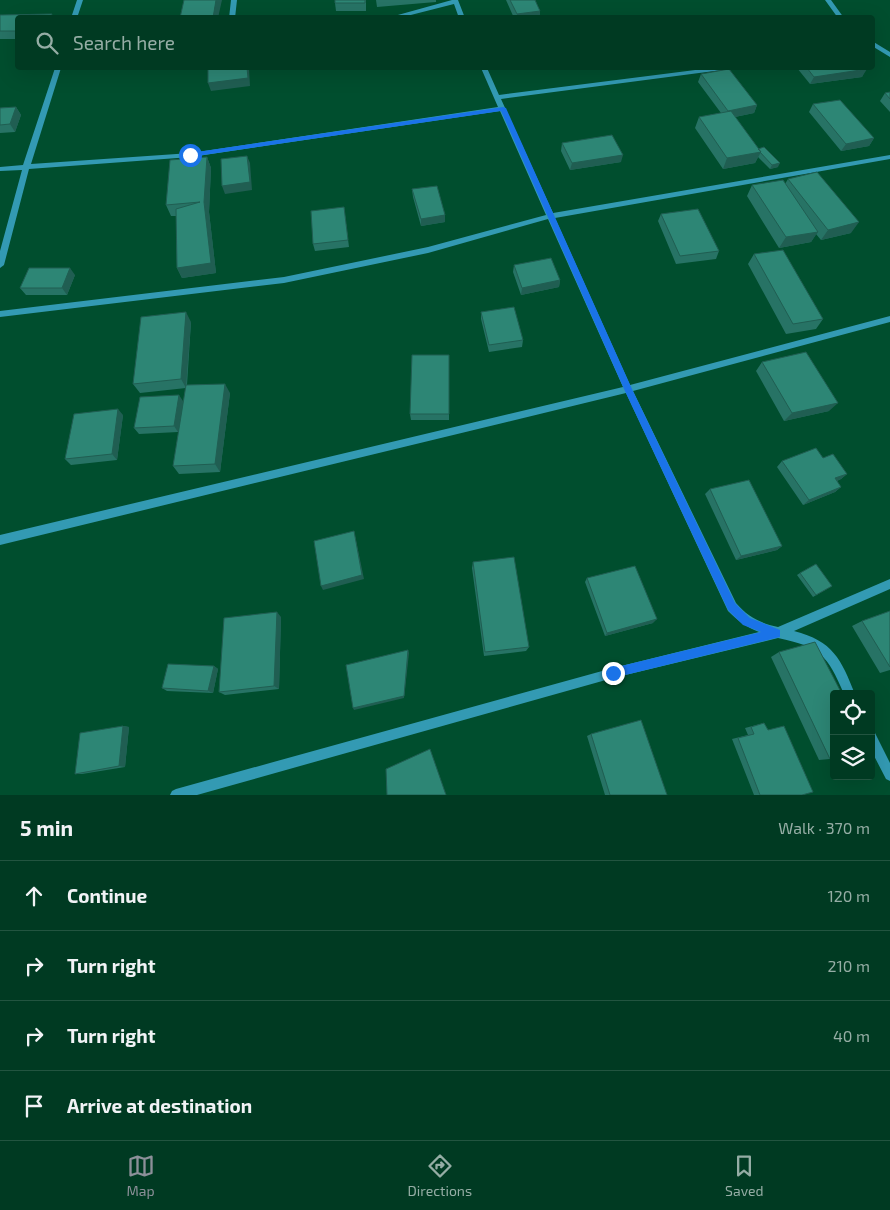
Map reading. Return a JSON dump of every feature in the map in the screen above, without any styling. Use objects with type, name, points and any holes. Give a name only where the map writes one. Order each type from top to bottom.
[{"type":"street","points":[[75,15],[80,0]]},
{"type":"street","points":[[232,15],[234,0]]},
{"type":"street","points":[[828,0],[839,15]]},
{"type":"street","points":[[401,15],[455,1],[461,15]]},
{"type":"street","points":[[875,44],[890,55]]},
{"type":"street","points":[[0,265],[26,168],[57,70]]},
{"type":"street","points":[[485,70],[628,389],[732,607],[746,621],[777,633],[810,641],[825,651],[834,663],[848,690]]},
{"type":"street","points":[[497,96],[706,70]]},
{"type":"street","points":[[0,169],[190,155],[503,108]]},
{"type":"street","points":[[0,314],[284,280],[428,250],[551,216],[890,157]]},
{"type":"street","points":[[0,540],[628,389],[890,319]]},
{"type":"street","points":[[176,795],[613,673],[777,633],[890,584]]},
{"type":"street","points":[[875,745],[890,775]]},
{"type":"building","points":[[184,0],[216,0],[214,15],[181,15]]},
{"type":"building","points":[[335,0],[365,0],[365,3],[335,3]]},
{"type":"building","points":[[510,0],[535,0],[540,11],[517,14]]},
{"type":"building","points":[[52,14],[15,15],[15,31],[0,31],[0,15]]},
{"type":"building","points":[[208,70],[247,70],[248,78],[208,83]]},
{"type":"building","points":[[730,70],[757,105],[728,111],[701,74]]},
{"type":"building","points":[[809,70],[860,70],[814,77]]},
{"type":"building","points":[[890,92],[890,99],[885,93]]},
{"type":"building","points":[[840,100],[874,138],[846,144],[813,104]]},
{"type":"building","points":[[16,107],[10,124],[0,125],[0,108]]},
{"type":"building","points":[[731,111],[761,152],[727,158],[699,117]]},
{"type":"building","points":[[612,135],[623,155],[572,163],[562,143]]},
{"type":"building","points":[[764,147],[780,163],[772,165],[758,149]]},
{"type":"building","points":[[247,156],[250,182],[222,186],[221,159]]},
{"type":"building","points":[[207,157],[204,202],[211,263],[177,268],[176,209],[200,202],[166,205],[170,160]]},
{"type":"building","points":[[817,172],[859,222],[828,230],[788,179]]},
{"type":"building","points":[[783,180],[818,232],[786,237],[752,185]]},
{"type":"building","points":[[437,186],[445,215],[421,219],[412,189]]},
{"type":"building","points":[[344,207],[348,240],[313,244],[311,211]]},
{"type":"building","points":[[698,209],[719,251],[680,256],[661,214]]},
{"type":"building","points":[[783,250],[823,319],[793,324],[754,254]]},
{"type":"building","points":[[551,258],[560,280],[522,288],[514,265]]},
{"type":"building","points":[[29,268],[70,268],[62,288],[20,288]]},
{"type":"building","points":[[514,307],[523,340],[489,345],[481,312]]},
{"type":"building","points":[[186,312],[181,379],[133,384],[141,317]]},
{"type":"building","points":[[806,352],[838,403],[792,413],[762,362]]},
{"type":"building","points":[[412,355],[449,355],[449,414],[410,414]]},
{"type":"building","points":[[225,384],[215,464],[173,466],[186,385]]},
{"type":"building","points":[[179,395],[174,426],[134,428],[140,397]]},
{"type":"building","points":[[118,409],[112,454],[65,459],[74,414]]},
{"type":"building","points":[[816,448],[823,458],[833,454],[847,474],[835,478],[841,487],[809,500],[782,461]]},
{"type":"building","points":[[749,480],[782,546],[741,556],[710,489]]},
{"type":"building","points":[[354,531],[362,575],[321,586],[314,541]]},
{"type":"building","points":[[514,557],[529,647],[485,652],[473,562]]},
{"type":"building","points":[[816,564],[832,586],[816,595],[800,573]]},
{"type":"building","points":[[635,566],[657,619],[607,633],[587,578]]},
{"type":"building","points":[[890,611],[890,667],[862,621]]},
{"type":"building","points":[[277,612],[274,686],[219,692],[224,618]]},
{"type":"building","points":[[815,642],[840,690],[830,690],[830,759],[779,652]]},
{"type":"building","points":[[408,650],[404,696],[353,708],[346,665]]},
{"type":"building","points":[[168,664],[214,666],[208,691],[162,688]]},
{"type":"building","points":[[641,720],[667,795],[610,795],[591,734]]},
{"type":"building","points":[[764,723],[768,730],[784,726],[813,792],[802,795],[760,795],[738,738],[754,734],[751,727]]},
{"type":"building","points":[[123,726],[119,766],[75,774],[80,733]]},
{"type":"building","points":[[430,749],[446,795],[387,795],[386,769]]},
{"type":"route","points":[[190,155],[503,108],[628,389],[732,607],[746,621],[777,633],[613,673]]}]
